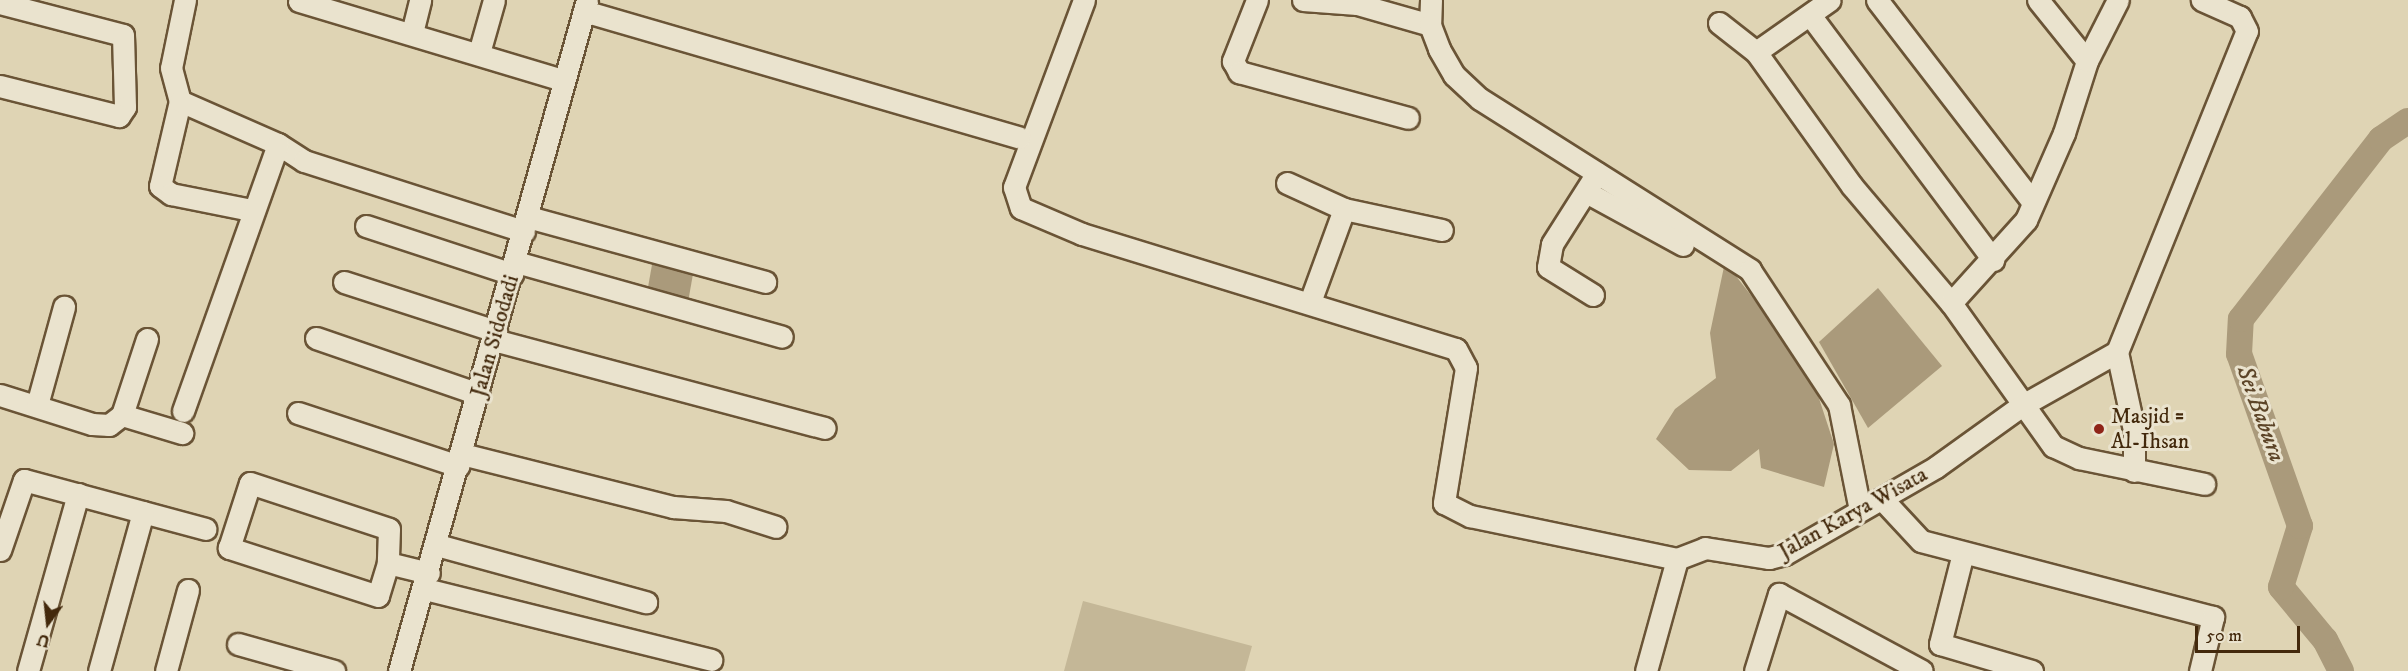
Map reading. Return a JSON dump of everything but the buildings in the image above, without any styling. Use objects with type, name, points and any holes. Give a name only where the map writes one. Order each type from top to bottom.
[{"type":"street","points":[[185,0],[171,68],[180,101],[159,182],[163,191],[251,210]]},
{"type":"street","points":[[412,33],[420,0]]},
{"type":"street","points":[[479,53],[494,0]]},
{"type":"street","points":[[1084,0],[1014,187],[1021,208],[1082,234],[1310,302],[1463,355],[1466,368],[1443,496],[1451,509],[1677,559],[1646,671]]},
{"type":"street","points":[[1257,0],[1233,61],[1239,72],[1408,118]]},
{"type":"street","points":[[1303,0],[1357,4],[1430,25]]},
{"type":"street","points":[[1431,0],[1430,25],[1454,75],[1480,99],[1750,270],[1839,405],[1860,510]]},
{"type":"street","points":[[1756,52],[1830,0]]},
{"type":"street","points":[[1876,0],[2031,200]]},
{"type":"street","points":[[2038,0],[2087,61]]},
{"type":"street","points":[[1952,303],[1993,260],[2026,220],[2031,200],[2064,133],[2087,61],[2118,0]]},
{"type":"street","points":[[299,1],[342,6],[412,33],[562,80]]},
{"type":"street","points":[[2134,471],[2134,430],[2117,352],[2247,31],[2240,17],[2208,1]]},
{"type":"street","points":[[0,3],[123,35],[125,107],[118,116],[0,86]]},
{"type":"street","points":[[585,5],[1019,137]]},
{"type":"street","name":"Jalan Sidodadi","points":[[399,671],[427,581],[526,224],[562,80],[585,5]]},
{"type":"street","points":[[1810,15],[1993,260]]},
{"type":"street","points":[[1719,23],[1756,52],[1852,186],[1952,303],[2021,406],[2064,454],[2134,471],[2204,484]]},
{"type":"street","points":[[180,101],[278,144],[304,161],[526,224],[765,282]]},
{"type":"street","points":[[183,411],[251,210],[278,144]]},
{"type":"street","points":[[1593,295],[1548,267],[1552,244],[1588,193],[1597,173]]},
{"type":"street","points":[[1287,183],[1344,208],[1442,230]]},
{"type":"street","points":[[1588,193],[1683,245]]},
{"type":"street","points":[[1310,302],[1344,208]]},
{"type":"street","points":[[366,226],[514,268],[782,337]]},
{"type":"street","points":[[344,282],[495,335],[824,428]]},
{"type":"street","points":[[37,405],[64,307]]},
{"type":"street","points":[[316,338],[479,394]]},
{"type":"street","points":[[122,415],[147,339]]},
{"type":"street","name":"Jalan Karya Wisata","points":[[1677,559],[1705,548],[1769,558],[1882,499],[2021,406],[2117,352]]},
{"type":"street","points":[[0,394],[102,425],[122,415],[182,433]]},
{"type":"street","points":[[298,413],[460,460],[673,507],[726,511],[776,527]]},
{"type":"street","points":[[0,550],[21,482],[78,494],[205,528]]},
{"type":"street","points":[[250,483],[389,529],[388,563],[373,597],[229,548],[250,483]]},
{"type":"street","points":[[28,671],[78,494]]},
{"type":"street","points":[[1882,499],[1921,541],[2213,616],[2200,671]]},
{"type":"street","points":[[99,671],[142,512]]},
{"type":"street","points":[[437,545],[646,602]]},
{"type":"street","points":[[1963,553],[1940,644],[2032,671]]},
{"type":"street","points":[[388,563],[427,581],[711,660]]},
{"type":"street","points":[[166,671],[188,590]]},
{"type":"street","points":[[1755,671],[1779,594],[1922,671]]},
{"type":"street","points":[[238,644],[334,671]]},
{"type":"shaded area","points":[[653,259],[694,266],[689,298],[647,291]]},
{"type":"shaded area","points":[[1725,262],[1810,371],[1834,444],[1824,487],[1761,468],[1759,449],[1731,471],[1689,470],[1656,439],[1675,409],[1716,378],[1710,333]]},
{"type":"shaded area","points":[[1878,288],[1942,366],[1868,428],[1819,342]]},
{"type":"shaded area","points":[[1083,601],[1252,646],[1245,671],[1064,671]]},
{"type":"waterway","name":"Sei Babura","points":[[2341,671],[2325,640],[2281,587],[2300,526],[2239,354],[2241,319],[2381,139],[2408,121]]},
{"type":"place","name":"Masjid = Al-Ihsan","points":[[2099,429]]}]
